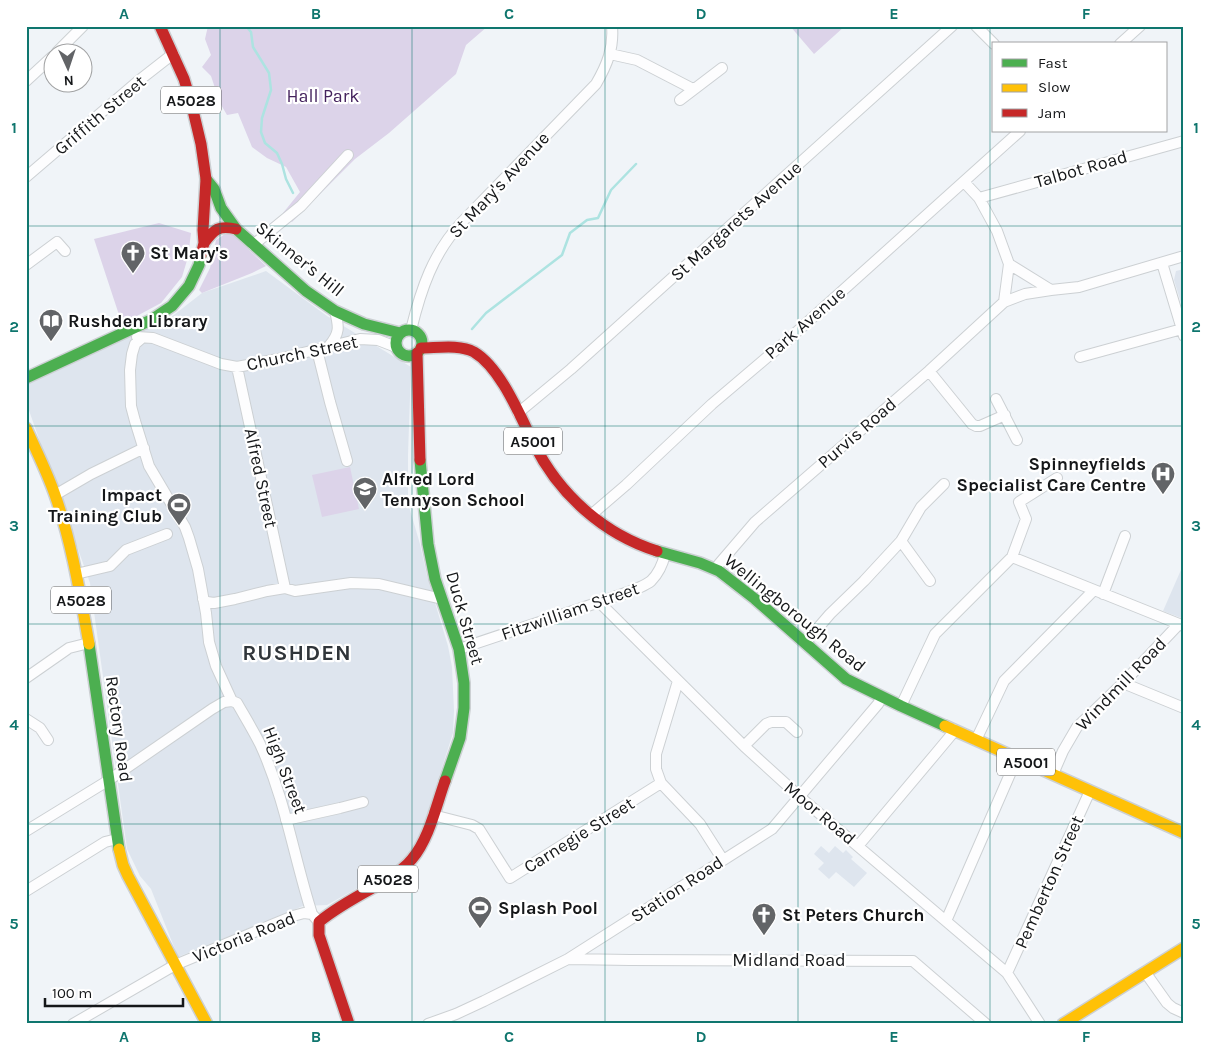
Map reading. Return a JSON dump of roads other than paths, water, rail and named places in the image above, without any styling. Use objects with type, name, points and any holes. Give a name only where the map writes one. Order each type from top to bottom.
[{"type":"main road","name":"A5028","points":[[26,378],[151,320],[172,306],[189,286],[199,265],[204,243],[203,230],[206,206],[206,179],[201,144],[184,79],[160,26]]},
{"type":"main road","name":"Skinner's Hill","points":[[206,179],[214,189],[221,208],[236,229],[306,291],[335,311],[364,324],[406,332]]},
{"type":"main road","name":"Skinner's Hill","points":[[204,243],[211,233],[218,228],[226,226],[236,229]]},
{"type":"main road","name":"A5028","points":[[406,332],[415,332],[420,338],[422,343],[419,350]]},
{"type":"main road","points":[[406,332],[396,340],[396,347],[404,355],[412,356],[419,350]]},
{"type":"main road","name":"Wellingborough Road","points":[[419,350],[459,348],[474,353],[495,373],[554,477],[576,503],[591,516],[640,545],[665,554],[698,562],[728,577],[846,679],[857,686],[1184,832]]},
{"type":"main road","name":"Duck Street","points":[[315,918],[331,912],[372,889],[404,868],[416,855],[422,846],[462,731],[464,683],[459,649],[432,564],[425,521],[420,457],[419,350]]},
{"type":"main road","name":"Rectory Road","points":[[26,428],[55,495],[76,574],[89,643],[122,865],[207,1024]]},
{"type":"main road","name":"High Street","points":[[315,918],[349,1024]]},
{"type":"main road","points":[[1063,1024],[1184,948]]},
{"type":"street","points":[[67,42],[83,26]]},
{"type":"street","name":"St Mary's Avenue","points":[[406,332],[417,308],[426,278],[440,250],[454,230],[596,84],[610,54],[613,35],[612,26]]},
{"type":"street","name":"St Margarets Avenue","points":[[518,413],[571,370],[952,26]]},
{"type":"street","points":[[976,26],[992,42]]},
{"type":"street","points":[[1122,42],[1140,26]]},
{"type":"street","points":[[610,54],[637,60],[694,89]]},
{"type":"street","name":"Griffith Street","points":[[26,177],[137,82],[174,55]]},
{"type":"street","points":[[26,81],[42,66]]},
{"type":"street","points":[[680,100],[722,68]]},
{"type":"street","name":"Park Avenue","points":[[591,516],[712,404],[791,337],[1019,132]]},
{"type":"street","name":"Talbot Road","points":[[979,198],[1184,141]]},
{"type":"street","points":[[253,245],[302,206],[348,155]]},
{"type":"street","points":[[964,182],[979,198],[997,231],[1009,264],[1004,302]]},
{"type":"street","points":[[26,265],[57,242],[65,251]]},
{"type":"street","name":"Purvis Road","points":[[717,570],[755,522],[929,371],[1004,302],[1025,294],[1079,286],[1184,256]]},
{"type":"street","points":[[1080,357],[1183,332],[1162,263]]},
{"type":"street","points":[[1009,264],[1051,290]]},
{"type":"street","points":[[329,346],[336,338],[338,330],[335,311]]},
{"type":"street","points":[[147,338],[150,334],[148,325],[151,320]]},
{"type":"street","name":"Church Street","points":[[113,337],[147,338],[221,364],[237,367],[360,339],[378,340],[396,347]]},
{"type":"street","name":"High Street","points":[[147,338],[135,344],[132,354],[131,406],[135,421],[150,466],[185,527],[198,569],[209,642],[216,666],[232,701],[237,703],[260,744],[274,778],[315,918]]},
{"type":"street","points":[[317,350],[347,461]]},
{"type":"street","name":"Alfred Street","points":[[237,367],[285,588]]},
{"type":"street","points":[[929,371],[972,424],[980,426],[1005,415]]},
{"type":"street","points":[[996,398],[1018,440]]},
{"type":"street","points":[[55,495],[91,474],[144,448]]},
{"type":"street","points":[[901,706],[935,634],[1012,557],[1026,519],[1019,502],[1057,478]]},
{"type":"street","points":[[805,643],[830,614],[901,542],[920,506],[944,484]]},
{"type":"street","points":[[76,574],[110,566],[126,550],[168,534]]},
{"type":"street","points":[[976,740],[1004,681],[1098,592],[1125,536]]},
{"type":"street","points":[[901,542],[930,581]]},
{"type":"street","name":"Fitzwilliam Street","points":[[459,649],[640,587],[651,580],[662,564],[665,554]]},
{"type":"street","points":[[1012,557],[1181,625]]},
{"type":"street","points":[[203,599],[207,602],[222,602],[285,588],[294,591],[351,583],[379,584],[442,599]]},
{"type":"street","name":"Moor Road","points":[[599,602],[678,682],[800,797],[1007,973],[1040,1024]]},
{"type":"street","name":"Windmill Road","points":[[1053,774],[1077,727],[1181,625]]},
{"type":"street","points":[[26,678],[69,648],[89,643]]},
{"type":"street","points":[[678,682],[656,754],[656,769],[661,783],[700,824],[723,860]]},
{"type":"street","points":[[1123,683],[1184,708]]},
{"type":"street","name":"Station Road","points":[[428,1024],[484,1001],[568,959],[772,829],[882,697]]},
{"type":"street","points":[[26,831],[109,780],[212,709],[224,702],[232,701]]},
{"type":"street","points":[[26,719],[40,728],[48,740]]},
{"type":"street","points":[[744,746],[766,724],[771,722],[786,722],[797,732]]},
{"type":"street","points":[[858,846],[952,734],[953,729]]},
{"type":"street","points":[[946,921],[1017,758]]},
{"type":"street","name":"Carnegie Street","points":[[433,815],[472,825],[479,829],[510,878],[661,783]]},
{"type":"street","name":"Pemberton Street","points":[[1007,973],[1090,790]]},
{"type":"street","points":[[286,820],[363,802]]},
{"type":"street","points":[[26,891],[105,842],[117,839]]},
{"type":"street","name":"Victoria Road","points":[[72,1024],[175,965],[293,916],[304,913],[315,918]]},
{"type":"street","name":"Midland Road","points":[[568,959],[913,961],[986,1024]]},
{"type":"street","points":[[1145,972],[1167,1004],[1184,1013]]},
{"type":"waterway","points":[[246,26],[251,32],[253,47],[269,73],[271,90],[262,118],[261,132],[265,143],[277,153],[293,193]]},
{"type":"waterway","points":[[472,329],[486,313],[562,255],[570,233],[587,220],[598,218],[611,190],[636,164]]},
{"type":"place","name":"St Mary's","points":[[133,274]]},
{"type":"place","name":"Rushden Library","points":[[51,342]]},
{"type":"place","name":"Spinneyfields Specialist Care Centre","points":[[1163,495]]},
{"type":"place","name":"Alfred Lord Tennyson School","points":[[365,510]]},
{"type":"place","name":"Impact Training Club","points":[[179,526]]},
{"type":"place","name":"Splash Pool","points":[[480,929]]},
{"type":"place","name":"St Peters Church","points":[[764,936]]},
{"type":"district","name":"RUSHDEN","points":[[297,653]]},
{"type":"park label","name":"Hall Park","points":[[323,96]]}]
